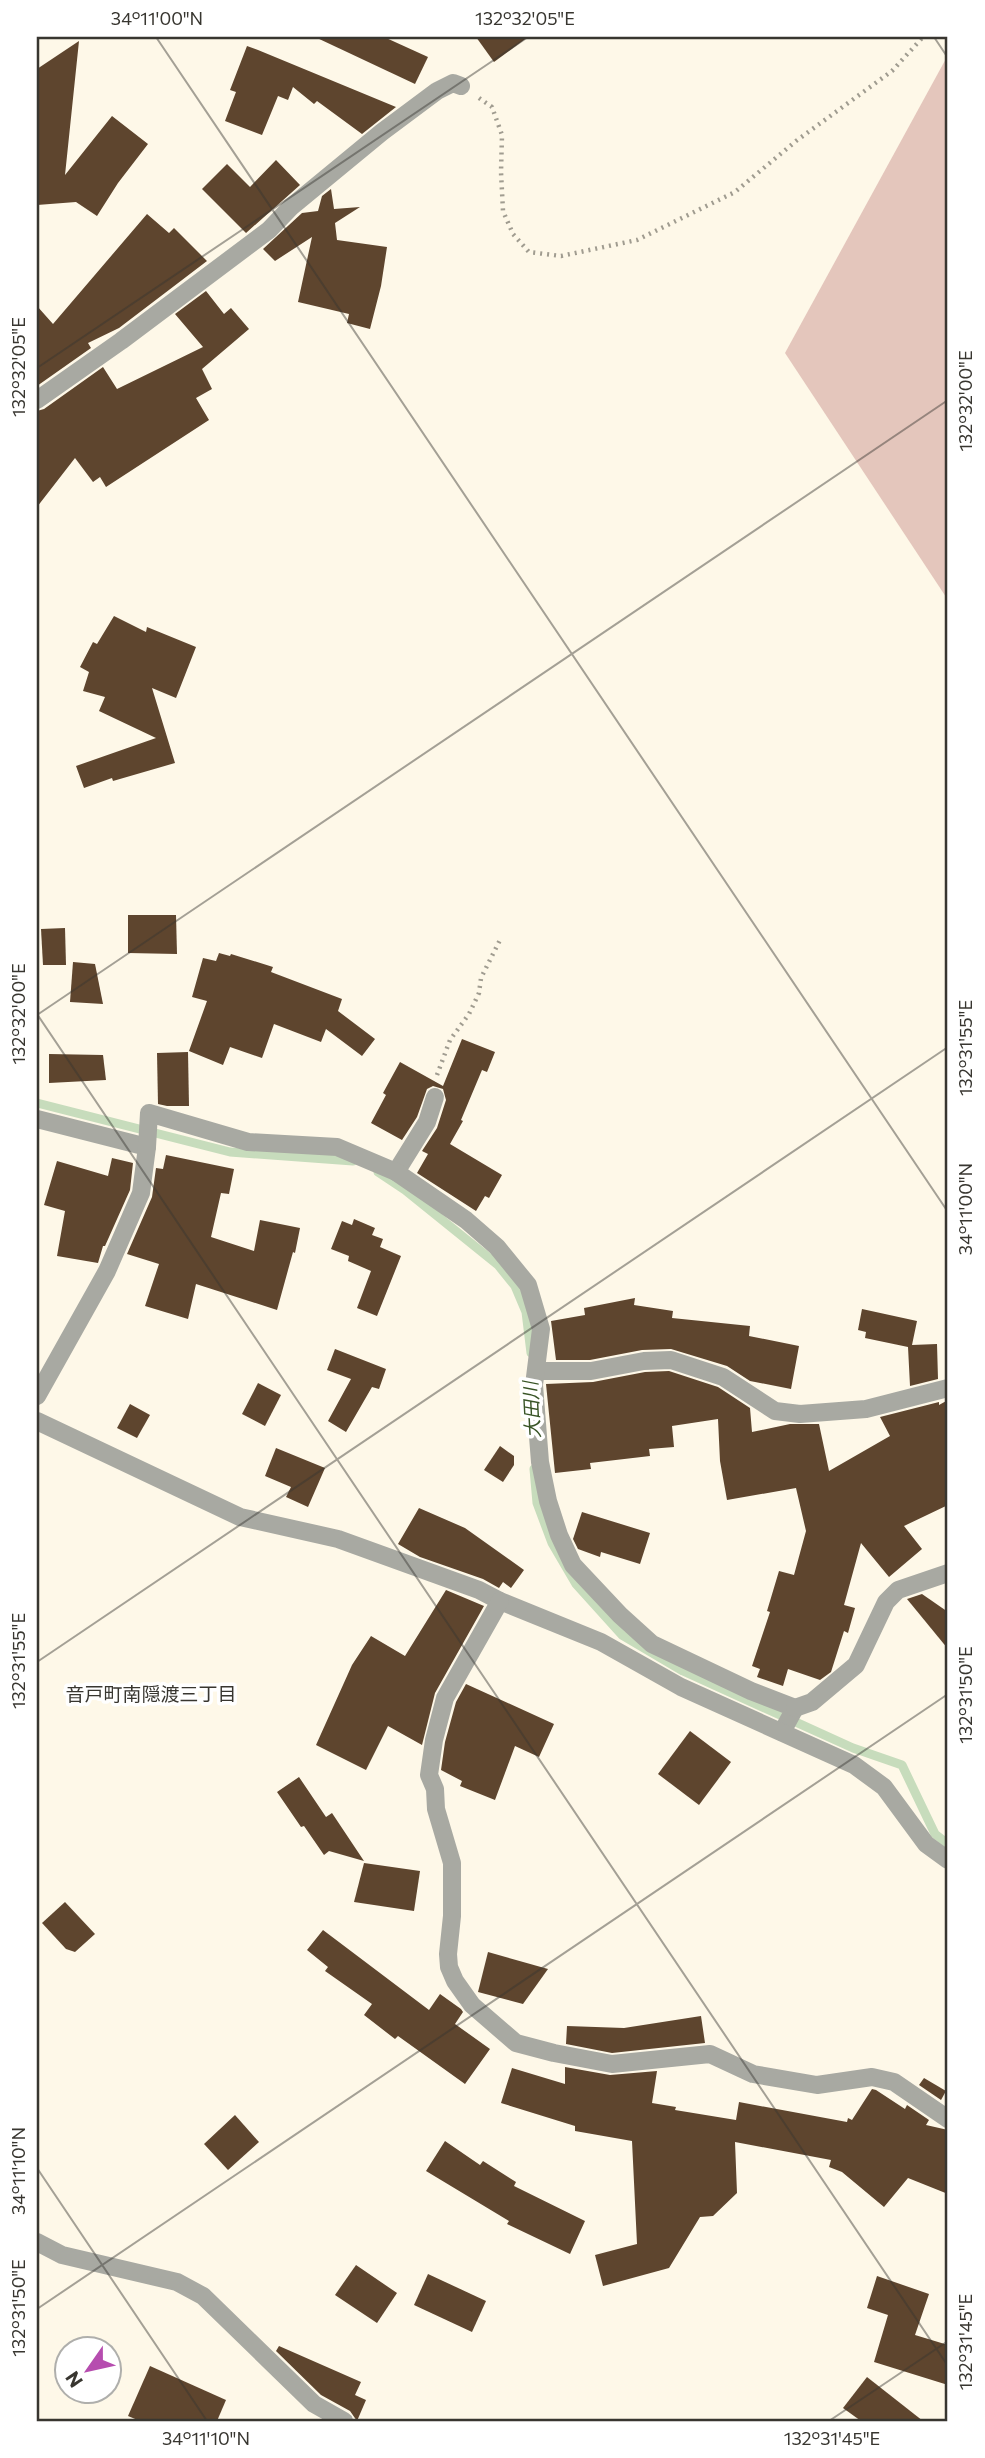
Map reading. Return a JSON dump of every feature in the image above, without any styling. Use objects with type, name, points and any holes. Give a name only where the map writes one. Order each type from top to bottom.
[{"type":"street","points":[[37,400],[269,230],[291,207],[382,132],[437,91],[453,83],[461,86]]},
{"type":"street","points":[[396,1172],[427,1122],[435,1097]]},
{"type":"street","points":[[37,1396],[117,1249],[141,1193],[148,1147],[149,1113],[247,1142],[337,1147],[396,1172],[466,1220],[497,1247],[528,1285],[541,1329],[534,1385],[540,1462],[548,1502],[573,1565],[652,1644],[751,1691],[795,1708]]},
{"type":"street","points":[[37,1119],[148,1147]]},
{"type":"street","points":[[537,1371],[591,1371],[644,1361],[671,1360],[723,1377],[775,1410],[800,1414],[866,1409],[948,1388]]},
{"type":"street","points":[[37,1421],[240,1517],[338,1539],[479,1590],[601,1642],[681,1687],[854,1765],[884,1787],[926,1844],[948,1860]]},
{"type":"street","points":[[782,1731],[795,1708],[811,1702],[856,1665],[886,1602],[898,1590],[948,1573]]},
{"type":"street","points":[[500,1601],[445,1698],[434,1740],[429,1774],[452,1863],[453,1916],[449,1967],[472,2006],[516,2043],[554,2053],[612,2064],[710,2054],[753,2074],[817,2085],[872,2077],[894,2082],[948,2119]]},
{"type":"street","points":[[37,2242],[62,2255],[177,2282],[203,2296],[314,2404],[344,2421]]},
{"type":"path","points":[[461,86],[492,107],[502,135],[503,211],[513,234],[529,252],[561,256],[637,240],[735,192],[796,141],[892,71],[923,37]]},
{"type":"path","points":[[435,1097],[436,1077],[450,1040],[469,1014],[479,993],[486,967],[501,938]]},
{"type":"shaded area","points":[[948,55],[948,600],[785,353]]},
{"type":"building","points":[[315,37],[384,37],[428,57],[415,84]]},
{"type":"building","points":[[476,37],[528,37],[494,62]]},
{"type":"building","points":[[79,41],[65,175],[112,116],[148,144],[97,216],[76,202],[37,205],[37,69]]},
{"type":"building","points":[[247,46],[396,107],[362,134],[317,101],[314,104],[293,87],[288,100],[278,96],[262,135],[225,121],[236,92],[230,90]]},
{"type":"building","points":[[276,160],[300,185],[246,233],[202,189],[227,164],[250,187]]},
{"type":"building","points":[[331,189],[334,209],[360,207],[335,223],[337,240],[387,247],[370,329],[347,323],[349,314],[298,302],[312,237],[275,261],[263,249],[302,213],[318,211],[322,196]]},
{"type":"building","points":[[147,214],[169,233],[174,228],[207,261],[119,328],[88,343],[91,348],[37,386],[37,306],[53,324]]},
{"type":"building","points":[[206,291],[224,314],[231,308],[249,329],[202,369],[212,389],[196,398],[209,420],[106,487],[100,477],[93,482],[75,458],[37,507],[37,411],[44,409],[103,367],[117,389],[203,347],[175,314]]},
{"type":"building","points":[[114,616],[146,632],[147,627],[196,647],[176,698],[152,688],[175,763],[113,781],[112,778],[84,788],[76,766],[156,738],[99,711],[105,697],[83,691],[89,672],[80,667],[93,642],[97,644]]},
{"type":"building","points":[[128,915],[176,915],[177,954],[128,953]]},
{"type":"building","points":[[65,928],[66,965],[43,965],[41,929]]},
{"type":"building","points":[[219,953],[273,967],[271,972],[342,999],[338,1011],[375,1039],[362,1056],[326,1029],[321,1042],[274,1024],[262,1058],[230,1047],[223,1065],[189,1051],[207,1001],[192,997],[203,958],[216,961]]},
{"type":"building","points":[[73,962],[95,964],[103,1004],[70,1002]]},
{"type":"building","points":[[462,1039],[495,1052],[487,1072],[482,1070],[461,1120],[463,1121],[450,1144],[502,1175],[489,1198],[485,1196],[476,1211],[417,1173],[428,1154],[422,1151],[437,1128],[446,1100],[443,1089],[433,1086],[427,1089],[417,1117],[402,1140],[371,1123],[400,1062],[443,1086]]},
{"type":"building","points":[[188,1052],[189,1106],[158,1104],[157,1053]]},
{"type":"building","points":[[49,1054],[103,1055],[106,1080],[49,1083]]},
{"type":"building","points":[[166,1155],[234,1169],[229,1194],[221,1193],[211,1237],[254,1251],[260,1220],[300,1228],[277,1310],[196,1284],[188,1319],[145,1306],[159,1264],[127,1254],[152,1197],[156,1168],[163,1169]]},
{"type":"building","points":[[112,1158],[133,1163],[130,1190],[103,1246],[98,1263],[57,1256],[65,1211],[44,1205],[57,1161],[108,1176]]},
{"type":"building","points":[[354,1219],[375,1228],[372,1235],[383,1239],[380,1247],[401,1256],[377,1316],[357,1308],[371,1271],[348,1261],[349,1256],[331,1249],[342,1221],[352,1225]]},
{"type":"building","points":[[635,1298],[634,1305],[673,1311],[672,1318],[750,1326],[749,1336],[799,1346],[791,1389],[750,1381],[727,1366],[671,1349],[642,1350],[590,1360],[556,1360],[551,1321],[585,1315],[584,1308]]},
{"type":"building","points":[[862,1309],[917,1321],[912,1345],[937,1344],[938,1379],[910,1386],[908,1347],[865,1338],[866,1332],[858,1330]]},
{"type":"building","points":[[335,1349],[386,1369],[379,1389],[372,1387],[346,1432],[328,1421],[351,1379],[327,1370]]},
{"type":"building","points":[[669,1371],[718,1387],[750,1408],[752,1432],[790,1424],[819,1424],[829,1471],[890,1436],[880,1417],[939,1402],[939,1405],[948,1400],[948,1505],[904,1526],[922,1549],[889,1577],[861,1543],[844,1605],[855,1608],[848,1633],[844,1631],[831,1672],[820,1680],[788,1669],[783,1686],[757,1677],[760,1669],[752,1666],[770,1612],[767,1611],[779,1571],[794,1575],[806,1531],[796,1488],[727,1500],[720,1461],[718,1419],[672,1426],[674,1447],[649,1449],[650,1456],[590,1463],[591,1469],[555,1473],[546,1384],[593,1382],[645,1372]]},
{"type":"building","points":[[258,1383],[281,1395],[265,1426],[242,1414]]},
{"type":"building","points":[[130,1404],[150,1415],[137,1438],[117,1428]]},
{"type":"building","points":[[500,1446],[514,1456],[514,1465],[503,1482],[484,1470]]},
{"type":"building","points":[[276,1448],[325,1468],[308,1507],[286,1497],[291,1487],[265,1476]]},
{"type":"building","points":[[419,1508],[465,1528],[524,1570],[511,1588],[503,1582],[499,1588],[483,1579],[420,1557],[398,1544]]},
{"type":"building","points":[[582,1512],[650,1533],[640,1564],[601,1552],[600,1557],[578,1549],[573,1539]]},
{"type":"building","points":[[446,1590],[484,1606],[435,1693],[422,1745],[388,1726],[366,1770],[316,1745],[352,1665],[371,1636],[405,1656]]},
{"type":"building","points":[[922,1594],[948,1612],[948,1649],[907,1599]]},
{"type":"building","points":[[466,1684],[554,1724],[539,1757],[515,1746],[495,1800],[460,1786],[462,1781],[441,1770],[445,1742],[456,1702]]},
{"type":"building","points":[[690,1731],[731,1762],[699,1805],[658,1774]]},
{"type":"building","points":[[299,1777],[326,1817],[332,1813],[364,1861],[329,1851],[324,1855],[304,1826],[301,1827],[277,1792]]},
{"type":"building","points":[[364,1863],[420,1871],[414,1911],[354,1902]]},
{"type":"building","points":[[65,1902],[95,1934],[75,1952],[66,1949],[42,1923]]},
{"type":"building","points":[[323,1930],[429,2010],[440,1994],[461,2009],[463,2012],[455,2024],[490,2049],[465,2084],[398,2036],[395,2039],[364,2015],[372,2004],[325,1971],[328,1967],[307,1950]]},
{"type":"building","points":[[488,1952],[548,1969],[523,2004],[478,1992]]},
{"type":"building","points":[[701,2016],[705,2043],[612,2053],[566,2044],[567,2026],[624,2028]]},
{"type":"building","points":[[565,2067],[610,2075],[657,2071],[652,2103],[676,2107],[675,2110],[736,2120],[739,2102],[847,2122],[848,2118],[852,2120],[872,2089],[876,2090],[905,2109],[907,2105],[929,2120],[926,2125],[948,2130],[948,2194],[908,2178],[884,2207],[842,2172],[829,2167],[831,2160],[735,2142],[737,2193],[713,2216],[700,2217],[669,2268],[603,2286],[595,2255],[637,2244],[632,2141],[575,2131],[575,2126],[501,2103],[512,2068],[565,2084]]},
{"type":"building","points":[[924,2078],[946,2091],[941,2100],[919,2085]]},
{"type":"building","points":[[235,2115],[259,2142],[228,2170],[204,2144]]},
{"type":"building","points":[[445,2141],[480,2165],[483,2161],[516,2182],[514,2186],[585,2221],[570,2254],[507,2224],[509,2221],[426,2171]]},
{"type":"building","points":[[356,2265],[397,2293],[377,2323],[335,2295]]},
{"type":"building","points":[[428,2274],[486,2301],[472,2332],[414,2305]]},
{"type":"building","points":[[877,2276],[929,2294],[915,2335],[948,2345],[948,2385],[874,2362],[888,2315],[867,2308]]},
{"type":"building","points":[[279,2346],[361,2382],[355,2395],[366,2400],[357,2421],[350,2411],[321,2395],[276,2351]]},
{"type":"building","points":[[150,2366],[226,2400],[217,2421],[140,2421],[128,2416]]},
{"type":"building","points":[[867,2377],[923,2421],[861,2421],[843,2408]]},
{"type":"waterway","name":"大田川","points":[[37,1103],[230,1152],[353,1161]]},
{"type":"waterway","name":"大田川","points":[[378,1172],[405,1190],[498,1265],[515,1286],[526,1312],[531,1353]]},
{"type":"waterway","name":"大田川","points":[[534,1469],[537,1503],[552,1543],[576,1584],[622,1635],[683,1671],[853,1748],[902,1765],[935,1834],[948,1844]]},
{"type":"district","name":"音戸町南隠渡三丁目","points":[[151,1693]]}]
